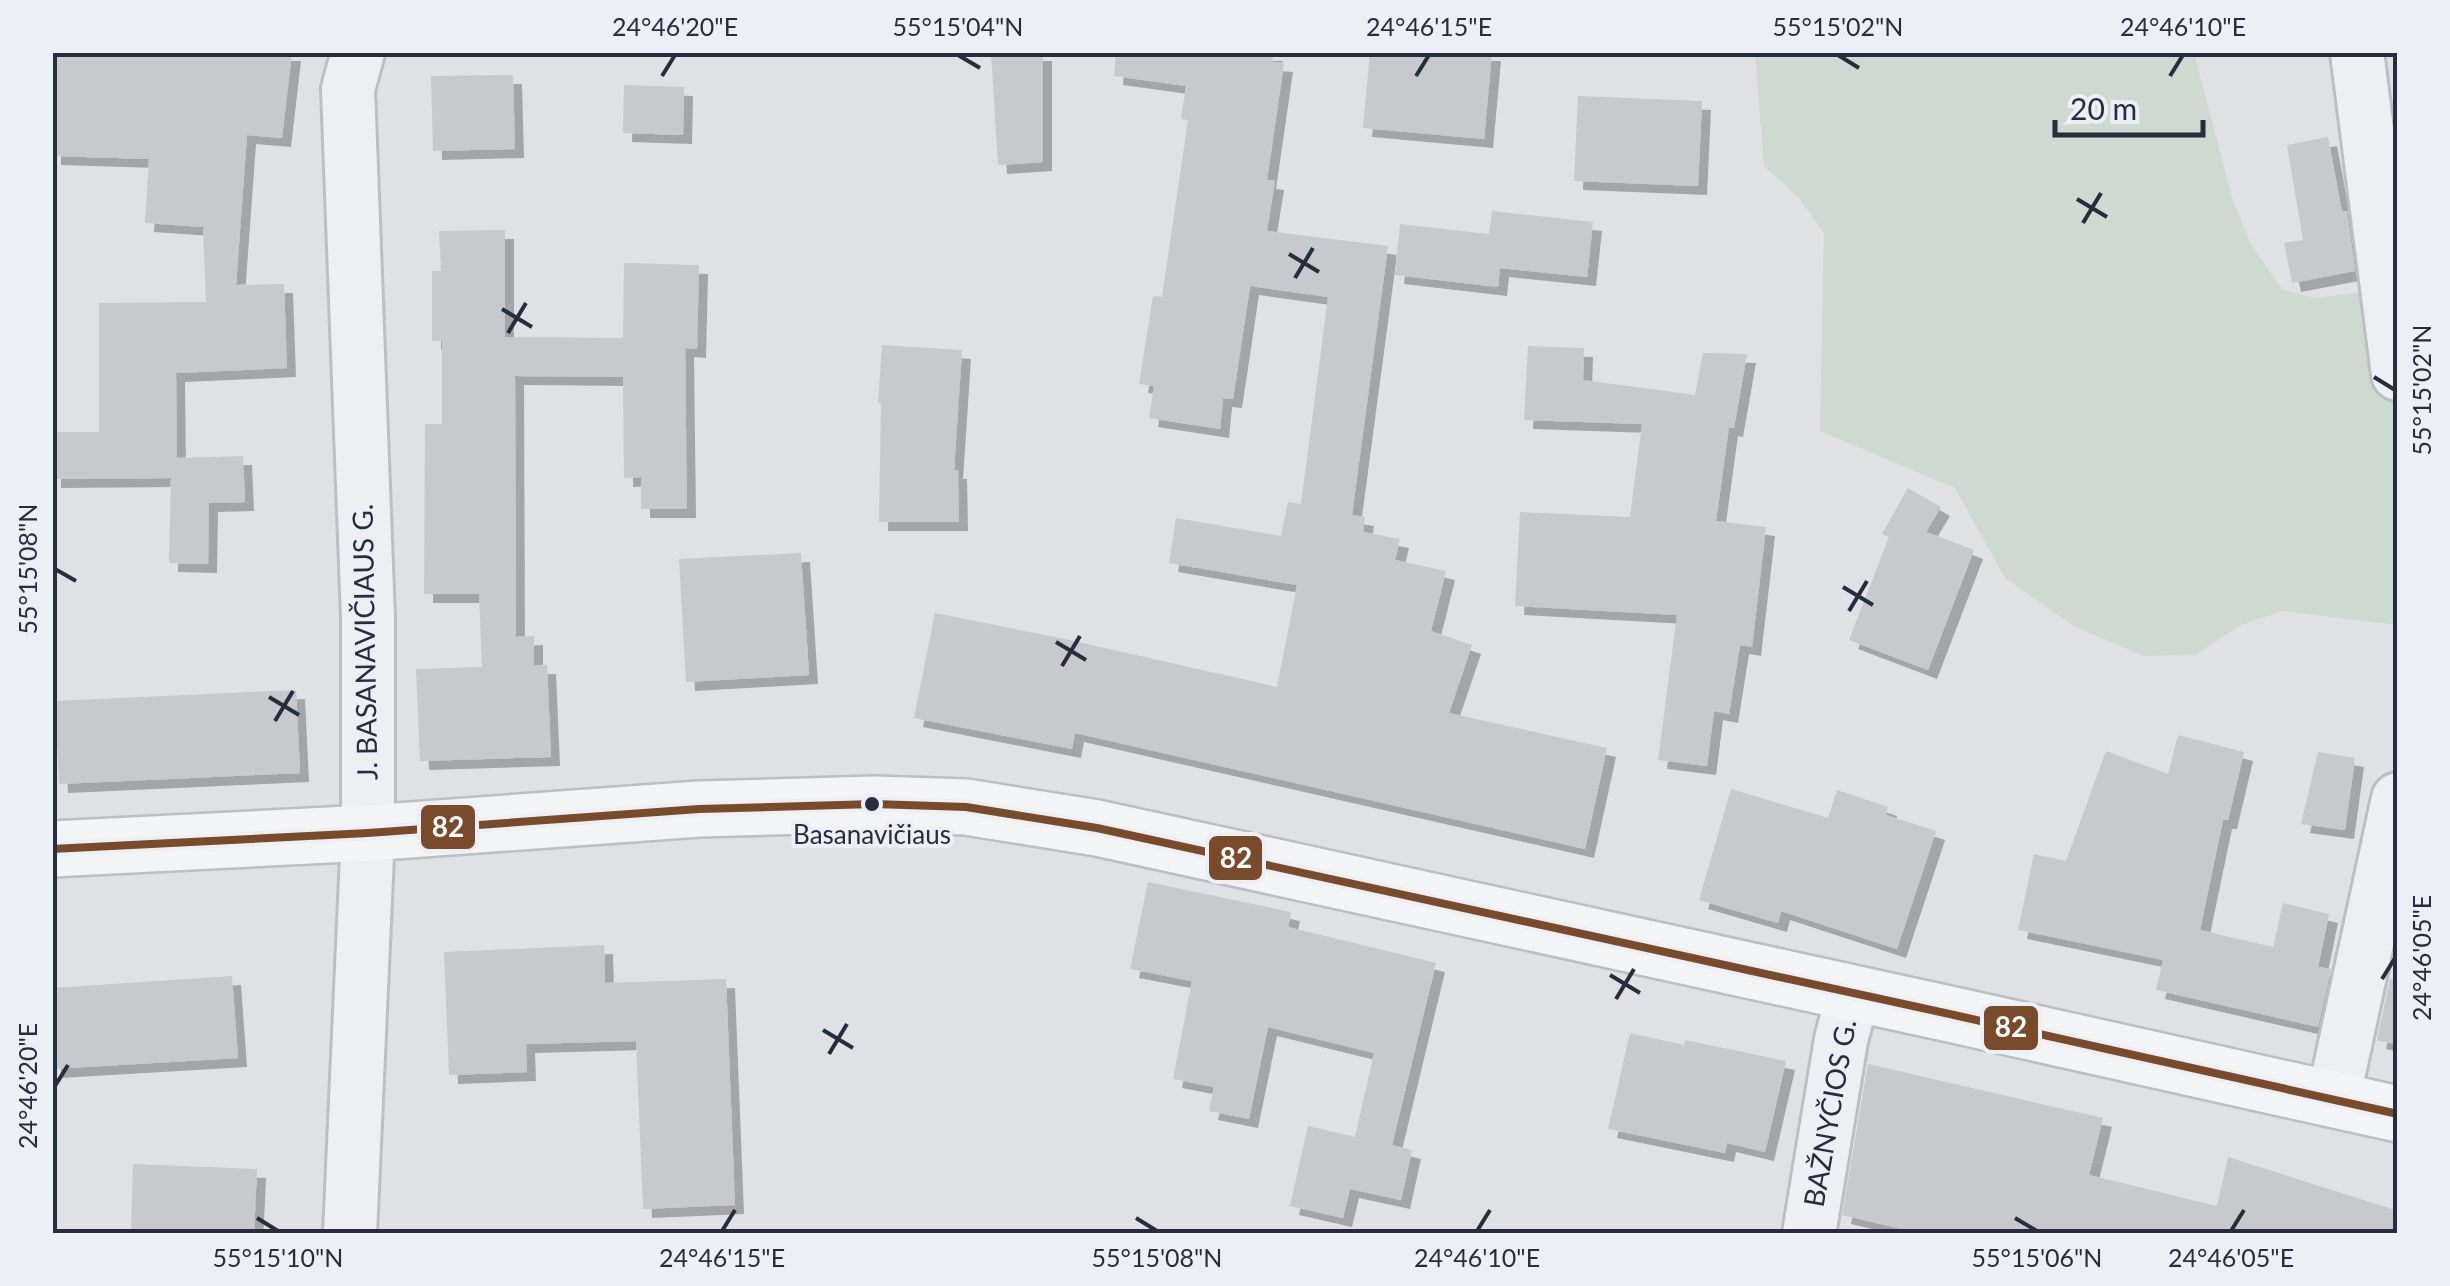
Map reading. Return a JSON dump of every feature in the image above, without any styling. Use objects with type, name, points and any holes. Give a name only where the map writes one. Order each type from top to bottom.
[{"type":"main road","points":[[52,849],[368,833],[699,809],[874,804],[966,807],[1116,832],[2398,1114]]},
{"type":"street","name":"J. BASANAVIČIAUS G.","points":[[350,1234],[368,833],[368,618],[348,89],[358,52]]},
{"type":"street","points":[[2356,52],[2398,374]]},
{"type":"street","points":[[2334,1100],[2398,799]]},
{"type":"street","name":"BAŽNYČIOS G.","points":[[1809,1234],[1853,994]]},
{"type":"shaded area","points":[[1755,53],[2194,53],[2233,201],[2252,246],[2282,289],[2314,298],[2397,288],[2397,625],[2282,611],[2241,625],[2195,655],[2143,656],[2074,626],[2005,578],[1955,488],[1820,431],[1824,234],[1800,199],[1764,166]]},
{"type":"building","points":[[52,52],[292,52],[282,138],[247,135],[236,285],[284,284],[287,368],[176,373],[177,458],[243,456],[245,502],[209,503],[208,564],[169,563],[171,478],[52,479],[52,432],[99,432],[99,303],[206,302],[203,227],[145,223],[149,159],[52,156]]},
{"type":"building","points":[[991,52],[1043,52],[1043,162],[998,165]]},
{"type":"building","points":[[1116,52],[1274,52],[1272,62],[1284,63],[1267,180],[1275,181],[1267,231],[1388,246],[1352,515],[1365,517],[1363,532],[1400,539],[1395,560],[1446,571],[1431,631],[1472,645],[1449,713],[1607,748],[1585,849],[1075,733],[1072,749],[914,718],[935,613],[1277,687],[1297,585],[1169,563],[1176,518],[1281,536],[1288,502],[1301,504],[1328,297],[1250,286],[1233,399],[1223,398],[1220,429],[1149,418],[1154,386],[1139,384],[1153,296],[1162,297],[1188,120],[1181,119],[1186,86],[1114,76]]},
{"type":"building","points":[[1370,52],[1492,52],[1484,139],[1363,128]]},
{"type":"building","points":[[513,75],[515,149],[433,151],[431,76]]},
{"type":"building","points":[[624,85],[684,87],[683,135],[623,133]]},
{"type":"building","points":[[1578,96],[1702,101],[1698,186],[1574,181]]},
{"type":"building","points":[[2328,137],[2342,212],[2347,211],[2355,271],[2292,283],[2284,243],[2303,240],[2287,145]]},
{"type":"building","points":[[1492,211],[1593,222],[1587,277],[1500,268],[1498,287],[1395,275],[1400,224],[1489,234]]},
{"type":"building","points":[[505,230],[505,337],[623,338],[624,263],[699,265],[697,349],[685,348],[687,509],[641,509],[641,477],[624,478],[623,377],[515,376],[516,637],[534,636],[534,665],[547,665],[551,757],[420,761],[416,669],[482,667],[479,594],[424,594],[425,424],[442,424],[442,341],[432,341],[432,271],[441,271],[439,231]]},
{"type":"building","points":[[882,345],[962,350],[954,470],[958,470],[959,522],[879,522],[878,403]]},
{"type":"building","points":[[1528,346],[1584,348],[1583,380],[1695,395],[1703,353],[1747,354],[1734,428],[1729,427],[1716,521],[1766,527],[1752,647],[1740,645],[1729,714],[1714,711],[1707,766],[1658,760],[1677,615],[1515,606],[1520,512],[1630,517],[1642,424],[1524,420]]},
{"type":"building","points":[[1908,488],[1941,507],[1926,532],[1974,550],[1928,670],[1849,640],[1889,537],[1882,534]]},
{"type":"building","points":[[801,553],[809,675],[686,682],[679,559]]},
{"type":"building","points":[[296,690],[300,773],[59,784],[55,701]]},
{"type":"building","points":[[2178,735],[2244,752],[2228,820],[2223,820],[2200,930],[2273,947],[2283,903],[2329,914],[2318,967],[2331,969],[2318,1027],[2156,990],[2163,960],[2018,930],[2034,854],[2066,861],[2106,751],[2168,774]]},
{"type":"building","points":[[2318,752],[2355,758],[2345,830],[2301,824]]},
{"type":"building","points":[[1731,789],[1828,818],[1837,790],[1888,807],[1886,815],[1936,831],[1897,949],[1781,911],[1778,923],[1699,900]]},
{"type":"building","points":[[1148,882],[1291,912],[1288,927],[1436,963],[1392,1145],[1412,1150],[1401,1200],[1350,1189],[1343,1218],[1290,1206],[1308,1126],[1355,1137],[1374,1053],[1268,1027],[1249,1119],[1209,1111],[1214,1087],[1173,1079],[1192,981],[1130,969]]},
{"type":"building","points":[[604,945],[605,983],[726,979],[735,1205],[643,1209],[636,1041],[526,1044],[527,1072],[449,1075],[444,952]]},
{"type":"building","points":[[232,976],[238,1058],[52,1069],[52,988]]},
{"type":"building","points":[[2390,979],[2398,980],[2398,1045],[2377,1040]]},
{"type":"building","points":[[1630,1033],[1786,1061],[1765,1152],[1727,1143],[1725,1153],[1608,1129]]},
{"type":"building","points":[[1868,1064],[2103,1118],[2089,1175],[2217,1206],[2228,1157],[2398,1211],[2398,1234],[1923,1234],[1842,1215]]},
{"type":"building","points":[[133,1164],[257,1169],[254,1234],[131,1234]]},
{"type":"transit line","name":"82","points":[[52,849],[368,833],[699,809],[874,804],[966,807],[1097,828],[2398,1114]]},
{"type":"place","name":"Basanavičiaus","points":[[872,804]]}]
